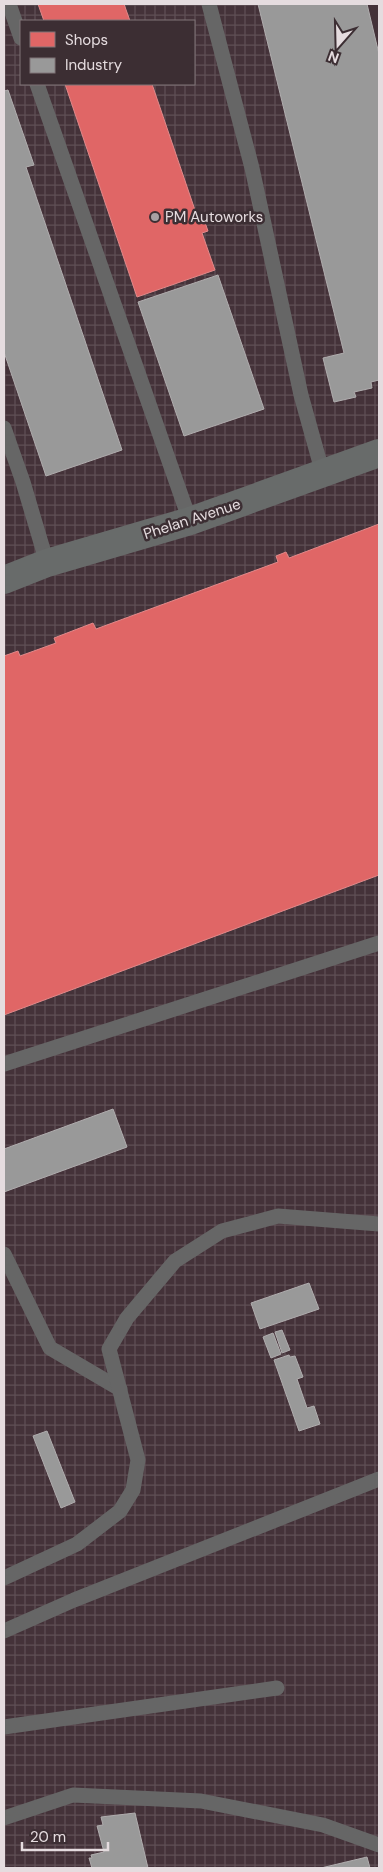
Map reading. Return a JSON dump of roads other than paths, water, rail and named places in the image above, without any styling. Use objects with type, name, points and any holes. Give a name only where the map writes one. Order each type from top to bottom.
[{"type":"street","name":"Phelan Avenue","points":[[4,580],[47,563],[190,521],[379,453]]},
{"type":"lane","points":[[9,4],[20,35]]},
{"type":"lane","points":[[209,4],[252,168],[301,395],[323,474]]},
{"type":"lane","points":[[37,85],[190,521]]},
{"type":"lane","points":[[4,428],[23,482],[47,563]]},
{"type":"lane","points":[[4,1064],[379,943]]},
{"type":"lane","points":[[4,1578],[77,1544],[120,1510],[133,1490],[138,1460],[110,1349],[126,1318],[175,1261],[222,1231],[278,1216],[379,1224]]},
{"type":"lane","points":[[4,1254],[50,1348],[120,1389]]},
{"type":"lane","points":[[4,1631],[74,1600],[379,1479]]},
{"type":"lane","points":[[4,1726],[277,1688]]},
{"type":"lane","points":[[4,1818],[73,1794],[201,1800],[323,1824],[379,1844]]},
{"type":"place","name":"PM Autoworks","points":[[155,217]]}]
